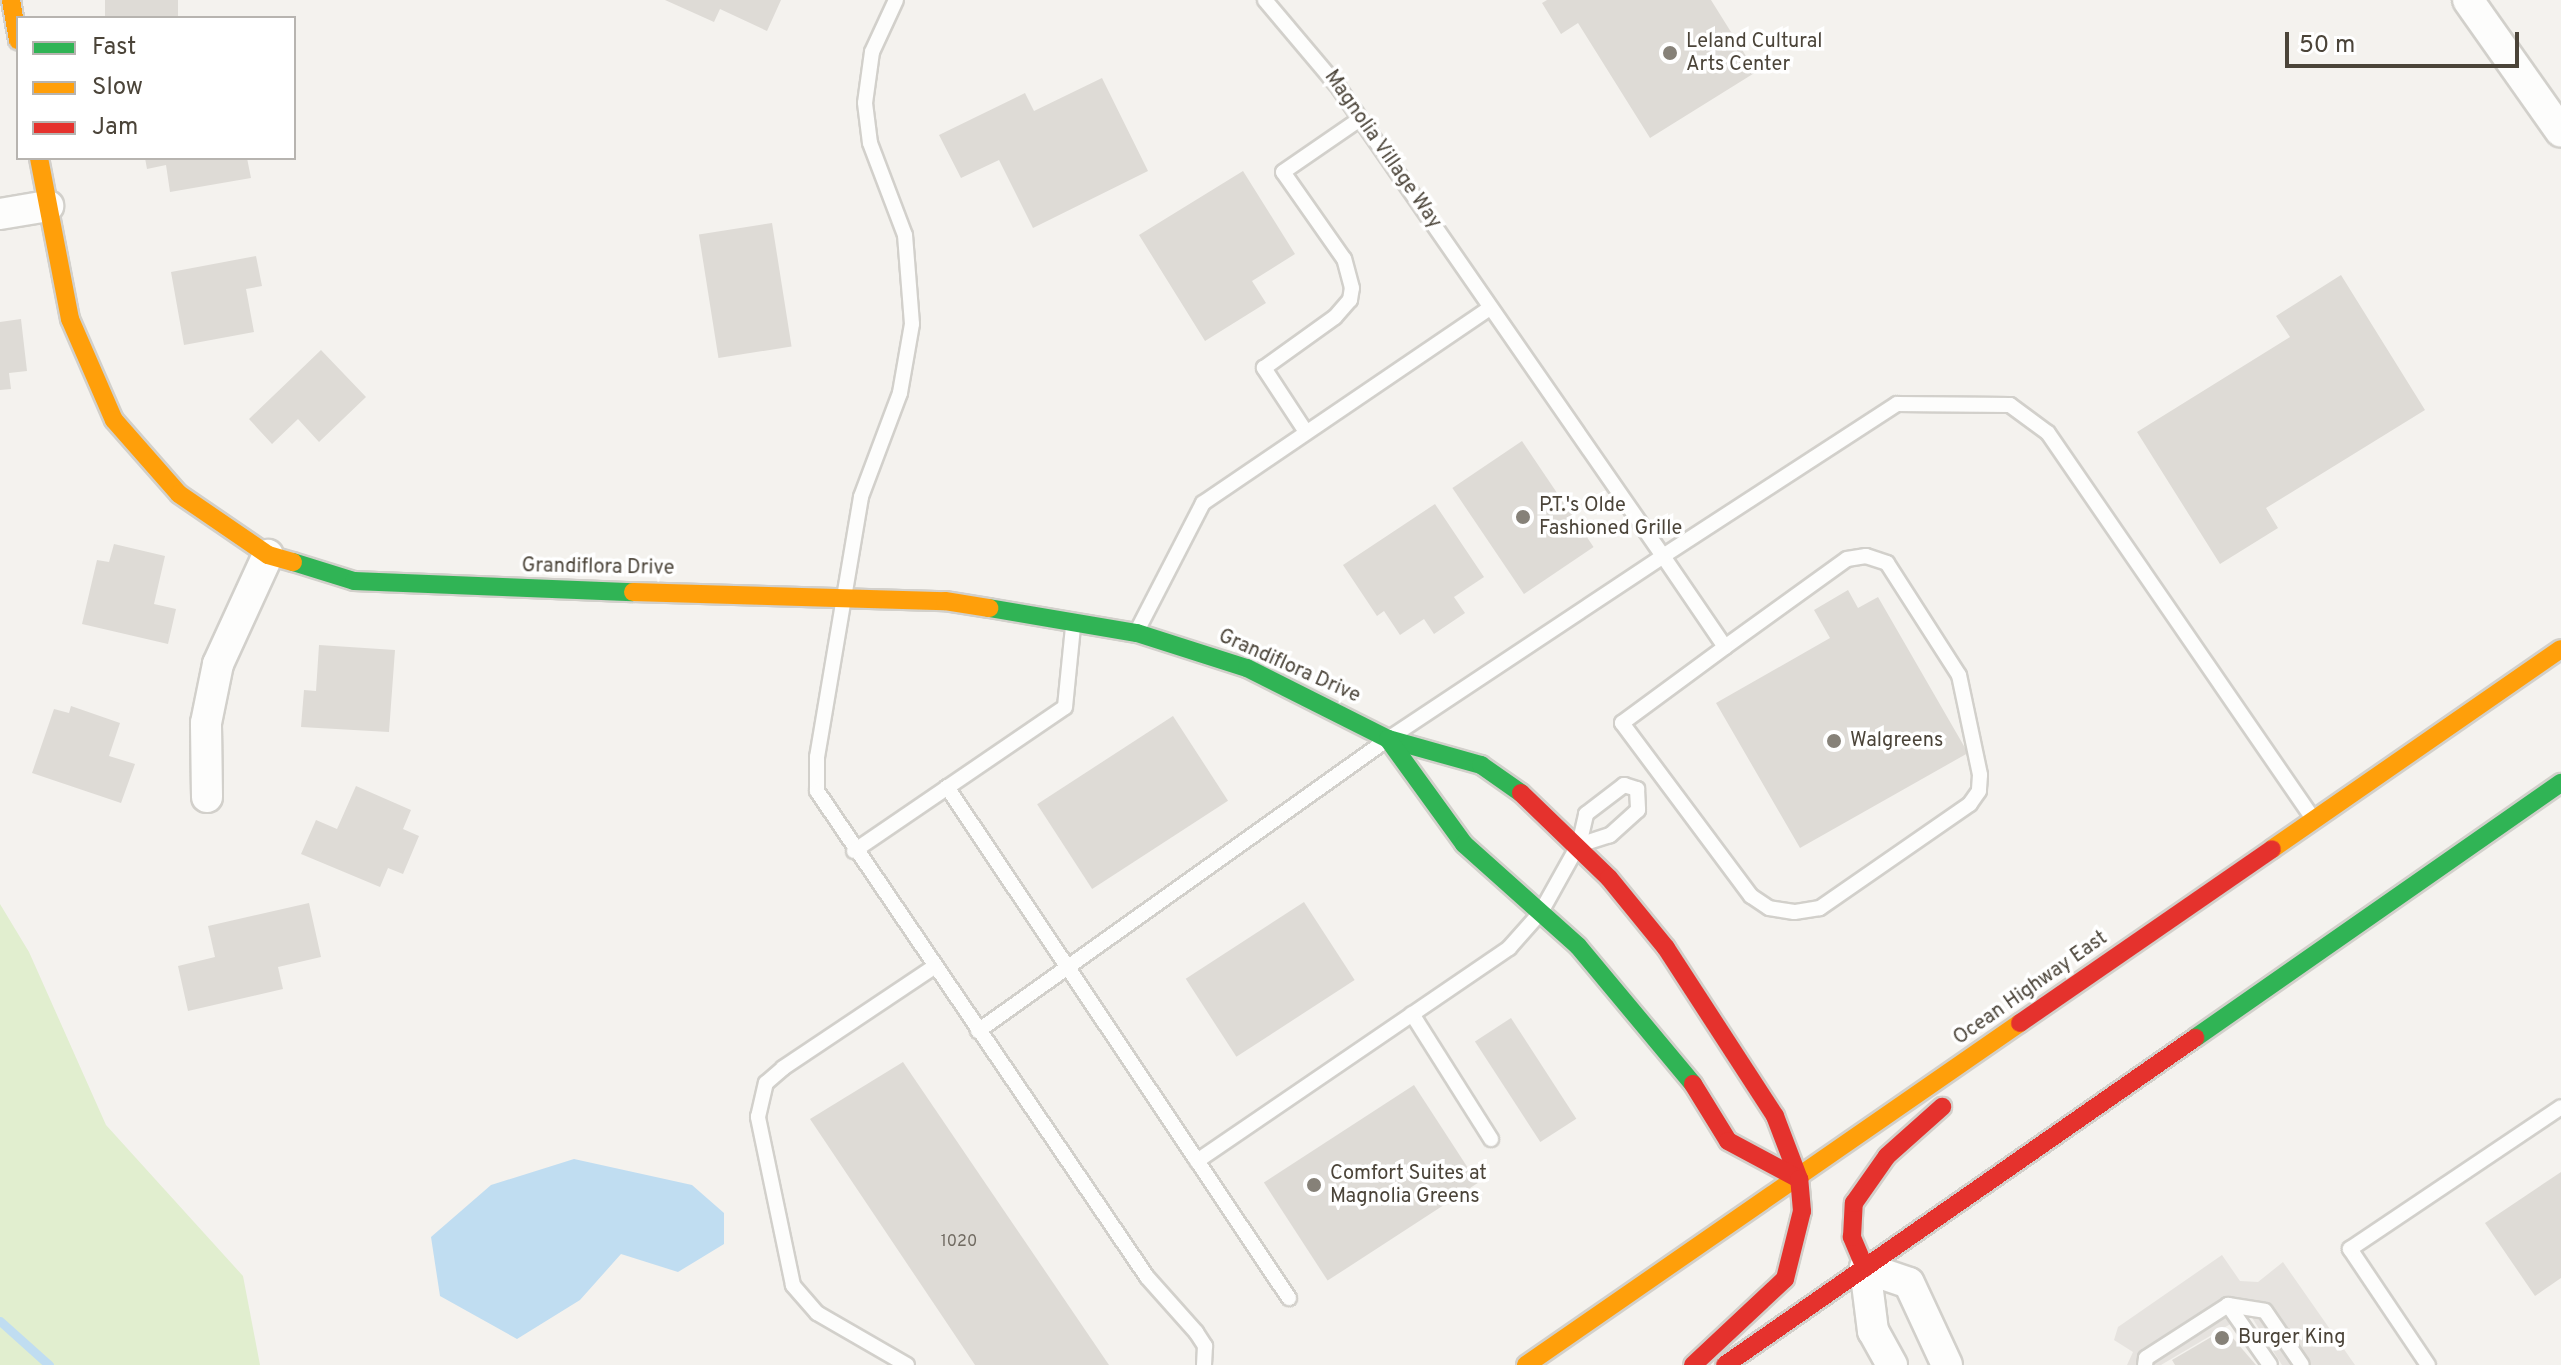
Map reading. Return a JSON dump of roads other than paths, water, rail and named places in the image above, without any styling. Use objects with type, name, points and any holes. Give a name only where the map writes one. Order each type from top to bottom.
[{"type":"main road","points":[[11,0],[16,29]]},
{"type":"main road","name":"Grandiflora Drive","points":[[39,160],[70,319],[114,420],[179,494],[268,555],[342,578],[406,585],[945,601],[1074,619],[1137,633],[1247,668],[1388,739],[1481,765],[1534,802],[1579,845],[1666,948],[1775,1116],[1799,1179]]},
{"type":"main road","name":"Ocean Highway East","points":[[1526,1365],[2561,649]]},
{"type":"main road","name":"Grandiflora Drive","points":[[1388,739],[1464,844],[1578,946],[1686,1073],[1728,1141],[1799,1179]]},
{"type":"main road","points":[[1725,1365],[2561,783]]},
{"type":"main road","points":[[1865,1268],[1850,1219],[1872,1172],[2077,984]]},
{"type":"main road","points":[[1693,1365],[1785,1279],[1802,1211],[1799,1179]]},
{"type":"street","points":[[2468,0],[2561,132]]},
{"type":"street","points":[[0,214],[48,206]]},
{"type":"street","points":[[207,797],[206,723],[218,664],[268,555]]},
{"type":"street","points":[[1892,1365],[1873,1331],[1865,1268],[1909,1283],[1947,1365]]},
{"type":"lane","points":[[896,0],[872,52],[865,103],[870,143],[905,235],[912,324],[900,393],[861,497],[815,774],[825,809],[1147,1277],[1196,1332],[1205,1346],[1204,1365]]},
{"type":"lane","name":"Magnolia Village Way","points":[[1265,0],[1312,50],[1725,647]]},
{"type":"lane","points":[[1306,432],[1264,368],[1335,317],[1350,300],[1352,288],[1344,259],[1283,172],[1360,119]]},
{"type":"lane","points":[[1137,633],[1203,503],[1490,308]]},
{"type":"lane","points":[[978,1031],[1388,739],[1897,404],[2010,405],[2048,433],[2314,820]]},
{"type":"lane","points":[[1866,556],[1887,563],[1959,675],[1979,791],[1970,804],[1820,908],[1794,912],[1769,908],[1751,896],[1622,723],[1725,647],[1847,559],[1866,556]]},
{"type":"lane","points":[[854,851],[1065,707],[1074,619]]},
{"type":"lane","points":[[1637,789],[1658,773]]},
{"type":"lane","points":[[1197,1161],[1509,948],[1541,912],[1579,845],[1586,814],[1624,785],[1637,789]]},
{"type":"lane","points":[[947,787],[1289,1298]]},
{"type":"lane","points":[[1579,845],[1610,835],[1638,810],[1637,789]]},
{"type":"lane","points":[[907,1365],[817,1313],[793,1285],[758,1117],[766,1083],[783,1068],[934,967]]},
{"type":"lane","points":[[1412,1014],[1491,1139]]},
{"type":"lane","points":[[2428,1365],[2350,1249],[2561,1107]]},
{"type":"lane","points":[[2228,1305],[2270,1365]]},
{"type":"lane","points":[[2145,1365],[2146,1358],[2228,1305],[2265,1311],[2302,1365]]},
{"type":"water","points":[[574,1159],[692,1185],[724,1213],[724,1244],[678,1272],[621,1254],[580,1300],[517,1339],[440,1296],[431,1237],[491,1185]]},
{"type":"waterway","points":[[0,1321],[49,1365]]},
{"type":"place","name":"Leland Cultural Arts Center","points":[[1670,53]]},
{"type":"place","name":"P.T.'s Olde Fashioned Grille","points":[[1523,517]]},
{"type":"place","name":"Walgreens","points":[[1834,741]]},
{"type":"place","name":"Comfort Suites at Magnolia Greens","points":[[1314,1185]]},
{"type":"place","name":"Burger King","points":[[2222,1338]]}]
